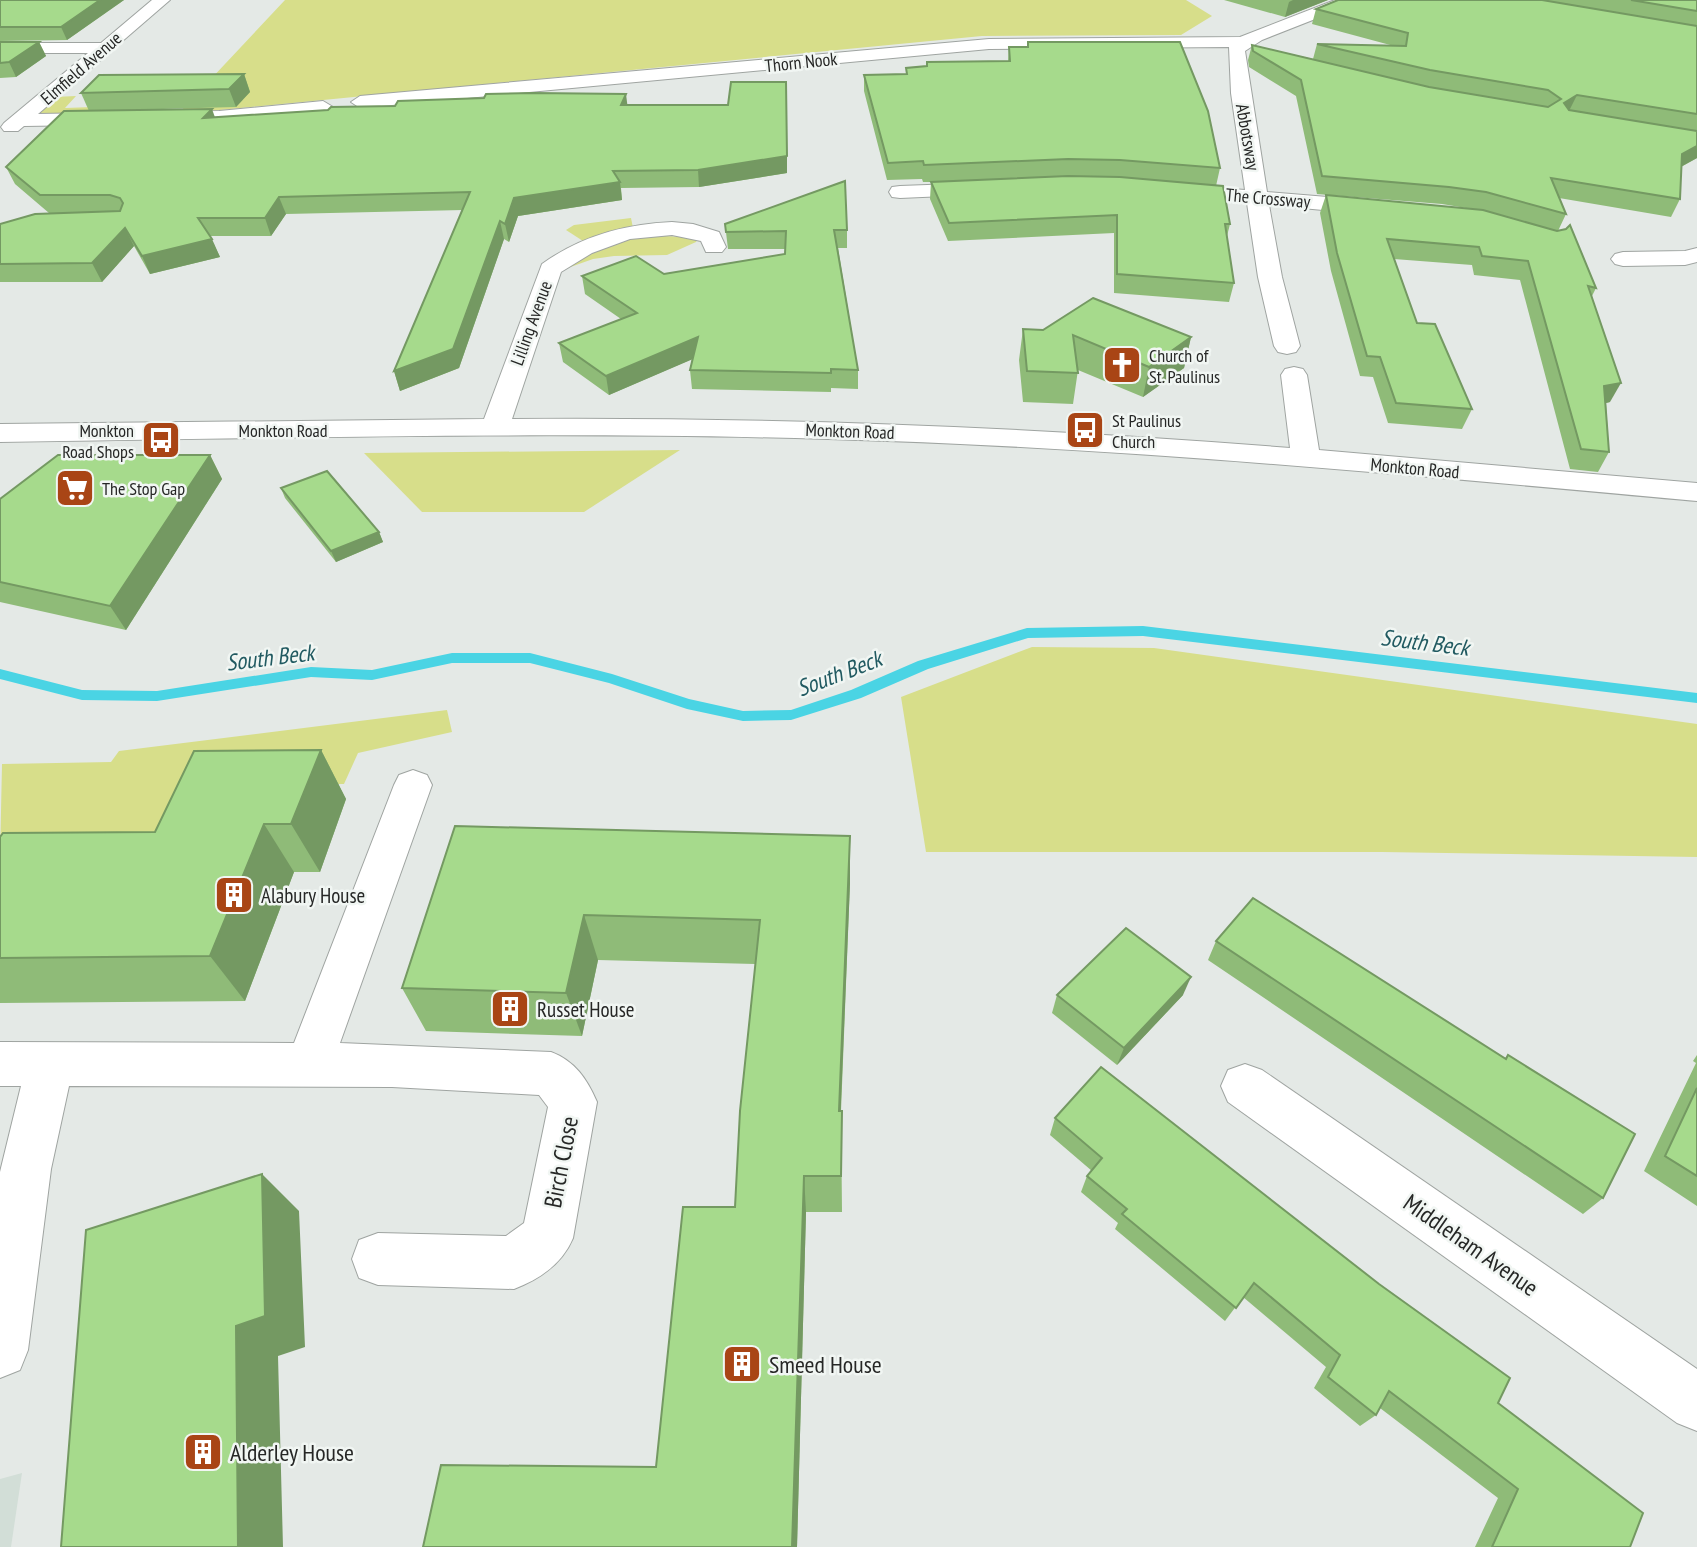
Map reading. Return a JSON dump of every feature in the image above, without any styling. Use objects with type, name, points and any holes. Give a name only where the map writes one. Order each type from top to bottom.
[{"type":"street","name":"Elmfield Avenue","points":[[0,136],[162,0]]},
{"type":"street","points":[[1247,49],[1350,0]]},
{"type":"street","name":"Thorn Nook","points":[[360,102],[989,44],[1247,49]]},
{"type":"street","points":[[0,48],[103,48]]},
{"type":"street","name":"Abbotsway","points":[[1247,49],[1240,93],[1270,277],[1287,346]]},
{"type":"street","points":[[20,120],[219,117],[323,107]]},
{"type":"street","points":[[900,192],[997,188]]},
{"type":"street","name":"The Crossway","points":[[1156,189],[1403,210]]},
{"type":"street","name":"Lilling Avenue","points":[[494,429],[550,269],[562,258],[603,239],[663,229],[687,228],[701,232],[711,237],[714,247]]},
{"type":"street","points":[[1623,259],[1685,258],[1697,255]]},
{"type":"street","points":[[1294,375],[1306,458]]},
{"type":"street","name":"Monkton Road","points":[[0,433],[494,429],[828,430],[1006,438],[1306,458],[1697,492]]},
{"type":"street","points":[[309,1065],[413,785]]},
{"type":"street","points":[[0,1350],[27,1159],[38,1105],[52,1063]]},
{"type":"street","name":"Birch Close","points":[[0,1065],[392,1065],[551,1074],[573,1102],[547,1238],[514,1262],[378,1259]]},
{"type":"street","name":"Middleham Avenue","points":[[1245,1086],[1697,1403]]},
{"type":"shaded area","points":[[22,1473],[11,1547],[0,1547],[0,1479]]},
{"type":"green space","points":[[285,0],[1186,0],[1212,16],[1181,35],[982,36],[178,114]]},
{"type":"green space","points":[[76,96],[65,108],[178,104],[142,116],[39,114],[54,97]]},
{"type":"green space","points":[[631,218],[633,228],[583,241],[566,230],[574,225]]},
{"type":"green space","points":[[650,235],[698,238],[696,242],[667,255],[593,259],[562,270],[601,245]]},
{"type":"green space","points":[[680,450],[584,512],[422,512],[364,453]]},
{"type":"green space","points":[[1032,647],[1154,648],[1697,724],[1697,857],[1382,852],[926,852],[901,697]]},
{"type":"green space","points":[[447,710],[452,732],[358,753],[344,784],[206,785],[170,858],[0,859],[2,764],[111,762],[119,751]]},
{"type":"building","points":[[0,0],[100,0],[61,27],[0,27]]},
{"type":"building","points":[[1338,0],[1542,0],[1697,26],[1697,114],[1577,95],[1564,103],[1569,110],[1697,131],[1697,146],[1682,154],[1680,199],[1551,178],[1566,214],[1486,192],[1322,176],[1301,80],[1253,51],[1252,45],[1429,87],[1548,107],[1561,99],[1548,90],[1430,70],[1317,44],[1406,46],[1408,33],[1316,9]]},
{"type":"building","points":[[1631,0],[1697,0],[1697,11]]},
{"type":"building","points":[[0,42],[39,42],[9,62],[0,63]]},
{"type":"building","points":[[1028,42],[1180,42],[1208,111],[1220,168],[1068,159],[924,165],[923,161],[888,163],[864,75],[907,74],[906,68],[927,66],[927,62],[1010,61],[1009,47],[1028,47]]},
{"type":"building","points":[[244,74],[229,89],[81,93],[99,75]]},
{"type":"building","points":[[731,82],[786,82],[787,156],[698,170],[613,171],[620,182],[514,198],[505,224],[500,221],[453,349],[394,371],[470,192],[279,197],[265,218],[198,218],[212,239],[142,256],[125,228],[92,263],[0,264],[0,224],[35,214],[120,211],[123,203],[120,198],[110,195],[40,195],[6,167],[64,111],[212,109],[203,118],[328,110],[331,107],[395,106],[398,101],[484,98],[486,94],[533,93],[626,94],[621,105],[728,105]]},
{"type":"building","points":[[1068,176],[1120,177],[1223,186],[1230,224],[1225,224],[1234,283],[1117,274],[1117,215],[949,223],[931,182]]},
{"type":"building","points":[[845,181],[847,230],[834,230],[858,370],[831,369],[831,373],[690,370],[698,337],[606,376],[559,343],[637,313],[582,276],[636,256],[664,274],[785,254],[786,231],[726,232],[725,224]]},
{"type":"building","points":[[1326,195],[1483,210],[1557,231],[1570,225],[1596,288],[1588,286],[1621,383],[1604,386],[1609,452],[1581,449],[1528,261],[1482,256],[1479,247],[1387,239],[1417,323],[1435,324],[1472,409],[1396,403],[1380,357],[1367,356],[1337,253]]},
{"type":"building","points":[[1093,298],[1191,337],[1149,367],[1073,335],[1078,373],[1027,371],[1023,329],[1043,330]]},
{"type":"building","points":[[58,455],[210,455],[110,606],[0,582],[0,499]]},
{"type":"building","points":[[327,471],[379,532],[331,551],[281,488]]},
{"type":"building","points":[[321,750],[291,824],[264,824],[210,956],[0,958],[0,837],[3,833],[155,832],[194,751]]},
{"type":"building","points":[[455,826],[850,836],[839,1111],[842,1111],[841,1176],[804,1176],[792,1547],[423,1547],[441,1465],[656,1467],[683,1207],[735,1207],[740,1111],[760,920],[584,915],[566,993],[402,988]]},
{"type":"building","points":[[1253,898],[1506,1059],[1508,1055],[1635,1134],[1603,1198],[1216,941]]},
{"type":"building","points":[[1126,928],[1191,977],[1124,1048],[1057,995]]},
{"type":"building","points":[[1101,1067],[1379,1284],[1510,1378],[1498,1403],[1643,1513],[1630,1547],[1492,1547],[1518,1489],[1389,1391],[1376,1415],[1328,1377],[1340,1355],[1254,1283],[1236,1308],[1122,1214],[1127,1209],[1087,1176],[1102,1158],[1055,1118]]},
{"type":"building","points":[[1697,1088],[1697,1176],[1665,1156]]},
{"type":"building","points":[[262,1174],[265,1316],[236,1326],[238,1547],[61,1547],[86,1230]]},
{"type":"waterway","name":"South Beck","points":[[0,674],[82,695],[157,696],[311,672],[372,675],[452,658],[530,658],[612,679],[687,704],[743,716],[791,715],[856,694],[923,665],[1027,633],[1143,631],[1697,698]]},
{"type":"place","name":"Church of St. Paulinus","points":[[1122,365]]},
{"type":"place","name":"St Paulinus Church","points":[[1085,430]]},
{"type":"place","name":"Monkton Road Shops","points":[[161,440]]},
{"type":"place","name":"The Stop Gap","points":[[75,488]]},
{"type":"place","name":"Alabury House","points":[[234,895]]},
{"type":"place","name":"Russet House","points":[[510,1009]]},
{"type":"place","name":"Smeed House","points":[[742,1364]]},
{"type":"place","name":"Alderley House","points":[[203,1452]]}]
